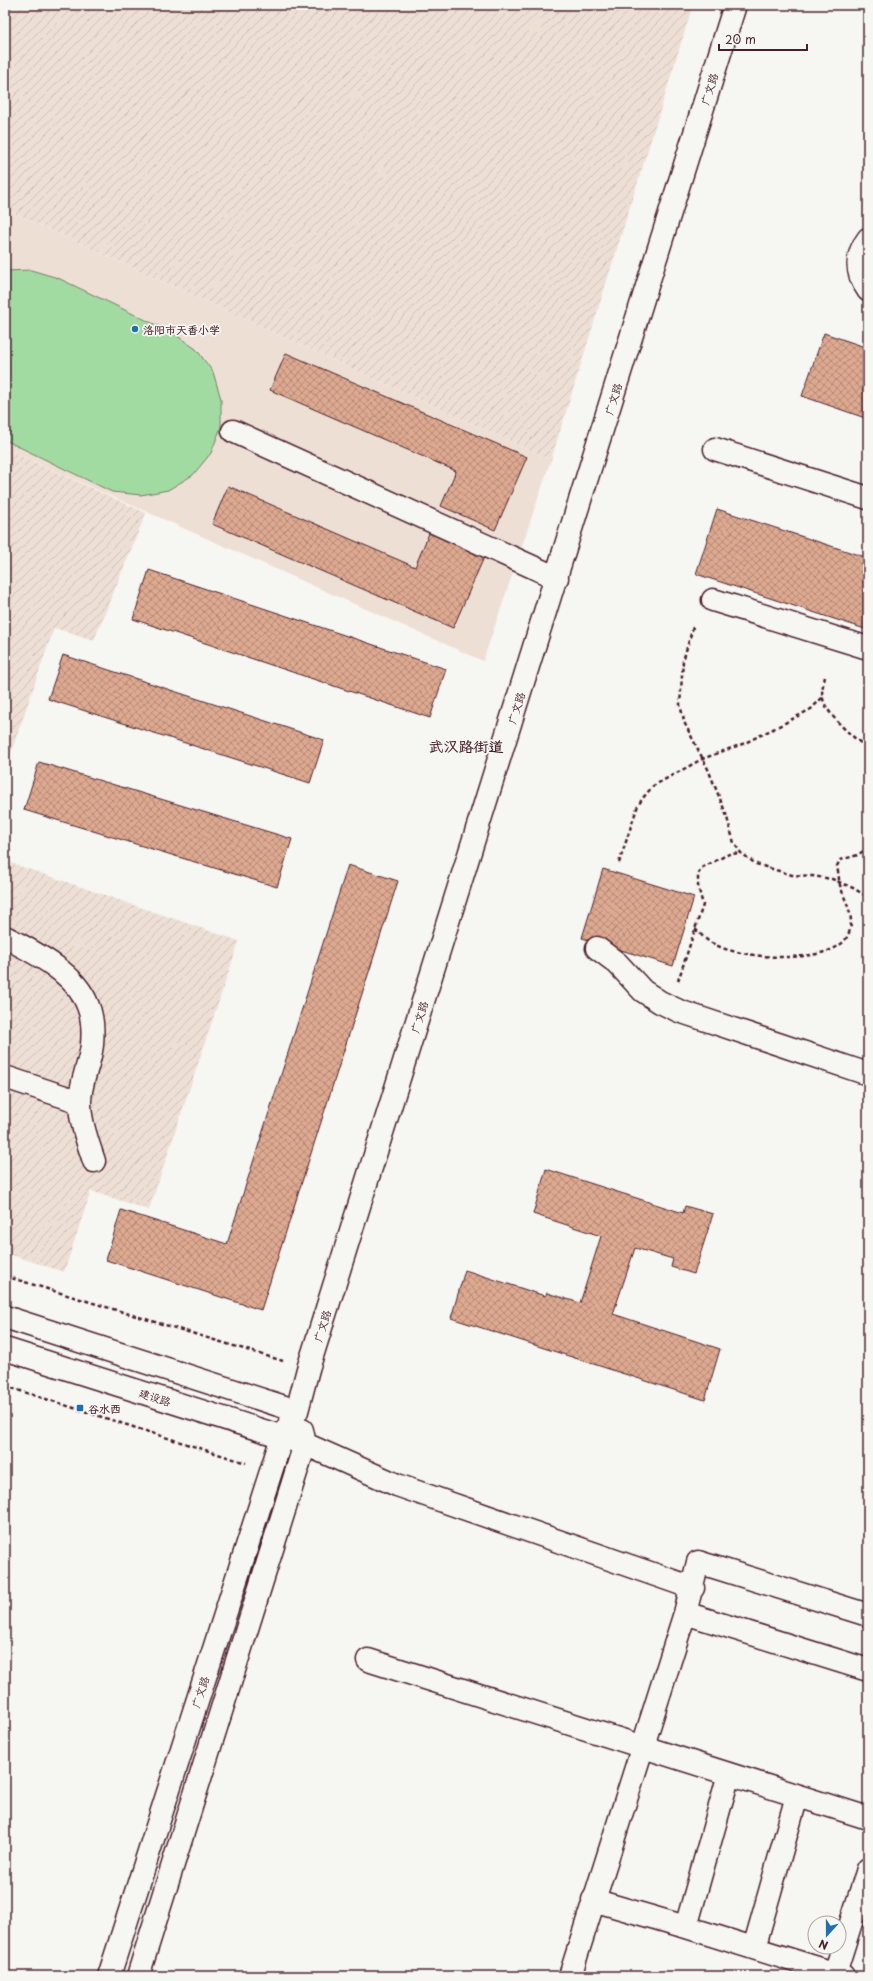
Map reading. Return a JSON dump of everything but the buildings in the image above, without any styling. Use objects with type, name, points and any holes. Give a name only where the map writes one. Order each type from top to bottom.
[{"type":"street","name":"广文路","points":[[109,1976],[282,1437],[297,1411],[308,1369],[557,578],[735,5]]},
{"type":"street","points":[[868,239],[859,256],[857,268],[863,283],[868,290]]},
{"type":"street","points":[[233,431],[557,578]]},
{"type":"street","points":[[715,449],[868,498]]},
{"type":"street","points":[[713,600],[868,648]]},
{"type":"street","points":[[5,937],[32,951],[57,968],[78,989],[88,1005],[92,1022],[92,1046],[80,1102],[83,1123],[94,1161]]},
{"type":"street","points":[[597,948],[617,963],[643,991],[660,1002],[679,1011],[868,1074]]},
{"type":"street","points":[[5,1077],[80,1102]]},
{"type":"street","points":[[5,1317],[297,1411]]},
{"type":"street","name":"建设路","points":[[5,1349],[305,1444],[397,1484],[693,1588]]},
{"type":"street","name":"广文路","points":[[297,1411],[305,1444]]},
{"type":"street","points":[[138,1976],[305,1444]]},
{"type":"street","points":[[570,1976],[693,1588],[698,1562],[868,1615]]},
{"type":"street","points":[[685,1613],[868,1670]]},
{"type":"street","points":[[368,1660],[868,1818]]},
{"type":"street","points":[[686,1927],[729,1774]]},
{"type":"street","points":[[754,1948],[797,1796]]},
{"type":"street","points":[[593,1900],[686,1927],[839,1975],[868,1869]]},
{"type":"path","points":[[694,627],[682,661],[680,705],[684,724],[702,758],[726,814],[734,843],[741,853],[756,864],[777,872],[792,875],[812,876],[840,882],[868,897]]},
{"type":"path","points":[[825,677],[822,691],[824,701],[843,727],[868,748]]},
{"type":"path","points":[[619,863],[642,799],[653,786],[702,758],[745,743],[783,724],[811,708],[823,697]]},
{"type":"path","points":[[695,928],[714,945],[757,957],[778,958],[830,950],[843,942],[848,936],[850,926],[848,903],[840,882],[837,866],[840,860],[858,856],[868,847]]},
{"type":"path","points":[[679,1011],[674,1001],[675,991],[702,905],[698,886],[698,875],[701,868],[729,854],[741,853]]},
{"type":"path","points":[[5,1276],[308,1369]]},
{"type":"path","points":[[5,1386],[272,1472]]},
{"type":"shaded area","points":[[5,5],[693,5],[551,460],[5,209]]},
{"type":"shaded area","name":"洛阳市天香小学","points":[[5,209],[551,460],[483,661],[5,449]]},
{"type":"shaded area","points":[[5,449],[146,513],[94,640],[54,628],[5,770]]},
{"type":"shaded area","points":[[5,861],[239,941],[149,1210],[91,1191],[64,1272],[5,1253]]},
{"type":"green space","points":[[31,270],[58,278],[173,333],[196,349],[213,372],[221,399],[221,427],[211,453],[193,475],[168,490],[141,495],[112,492],[5,440],[5,271]]},
{"type":"place","name":"洛阳市天香小学","points":[[135,329]]},
{"type":"place","name":"谷水西","points":[[80,1408]]},
{"type":"district","name":"武汉路街道","points":[[466,745]]}]
